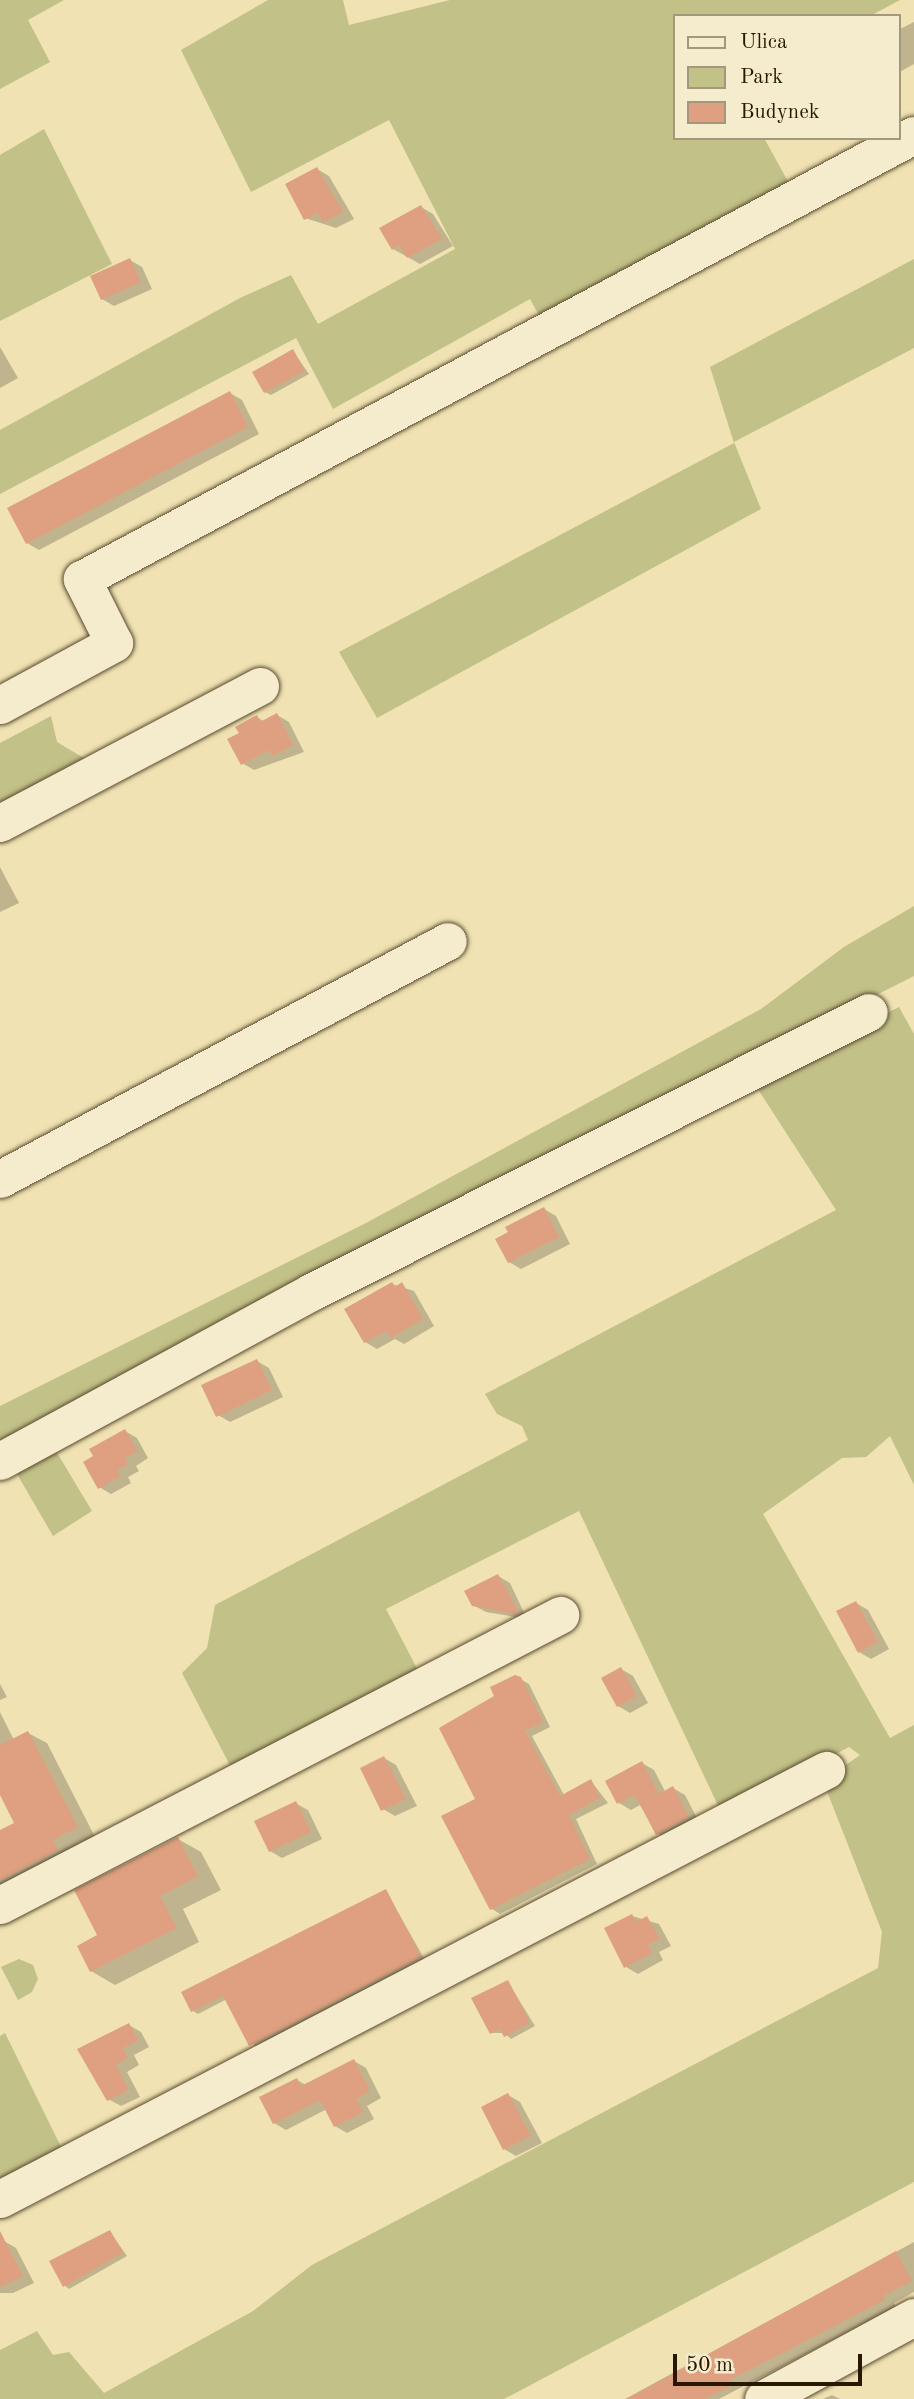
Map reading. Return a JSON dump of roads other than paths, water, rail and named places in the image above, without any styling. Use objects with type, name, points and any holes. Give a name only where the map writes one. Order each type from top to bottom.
[{"type":"street","points":[[0,705],[114,643],[82,579],[914,135]]},
{"type":"street","points":[[0,823],[260,686]]},
{"type":"street","points":[[0,1179],[448,942]]},
{"type":"street","points":[[0,1461],[311,1292],[869,1012]]},
{"type":"street","points":[[0,1905],[559,1615]]},
{"type":"street","points":[[0,2199],[826,1770]]},
{"type":"street","points":[[763,2399],[914,2317]]}]
